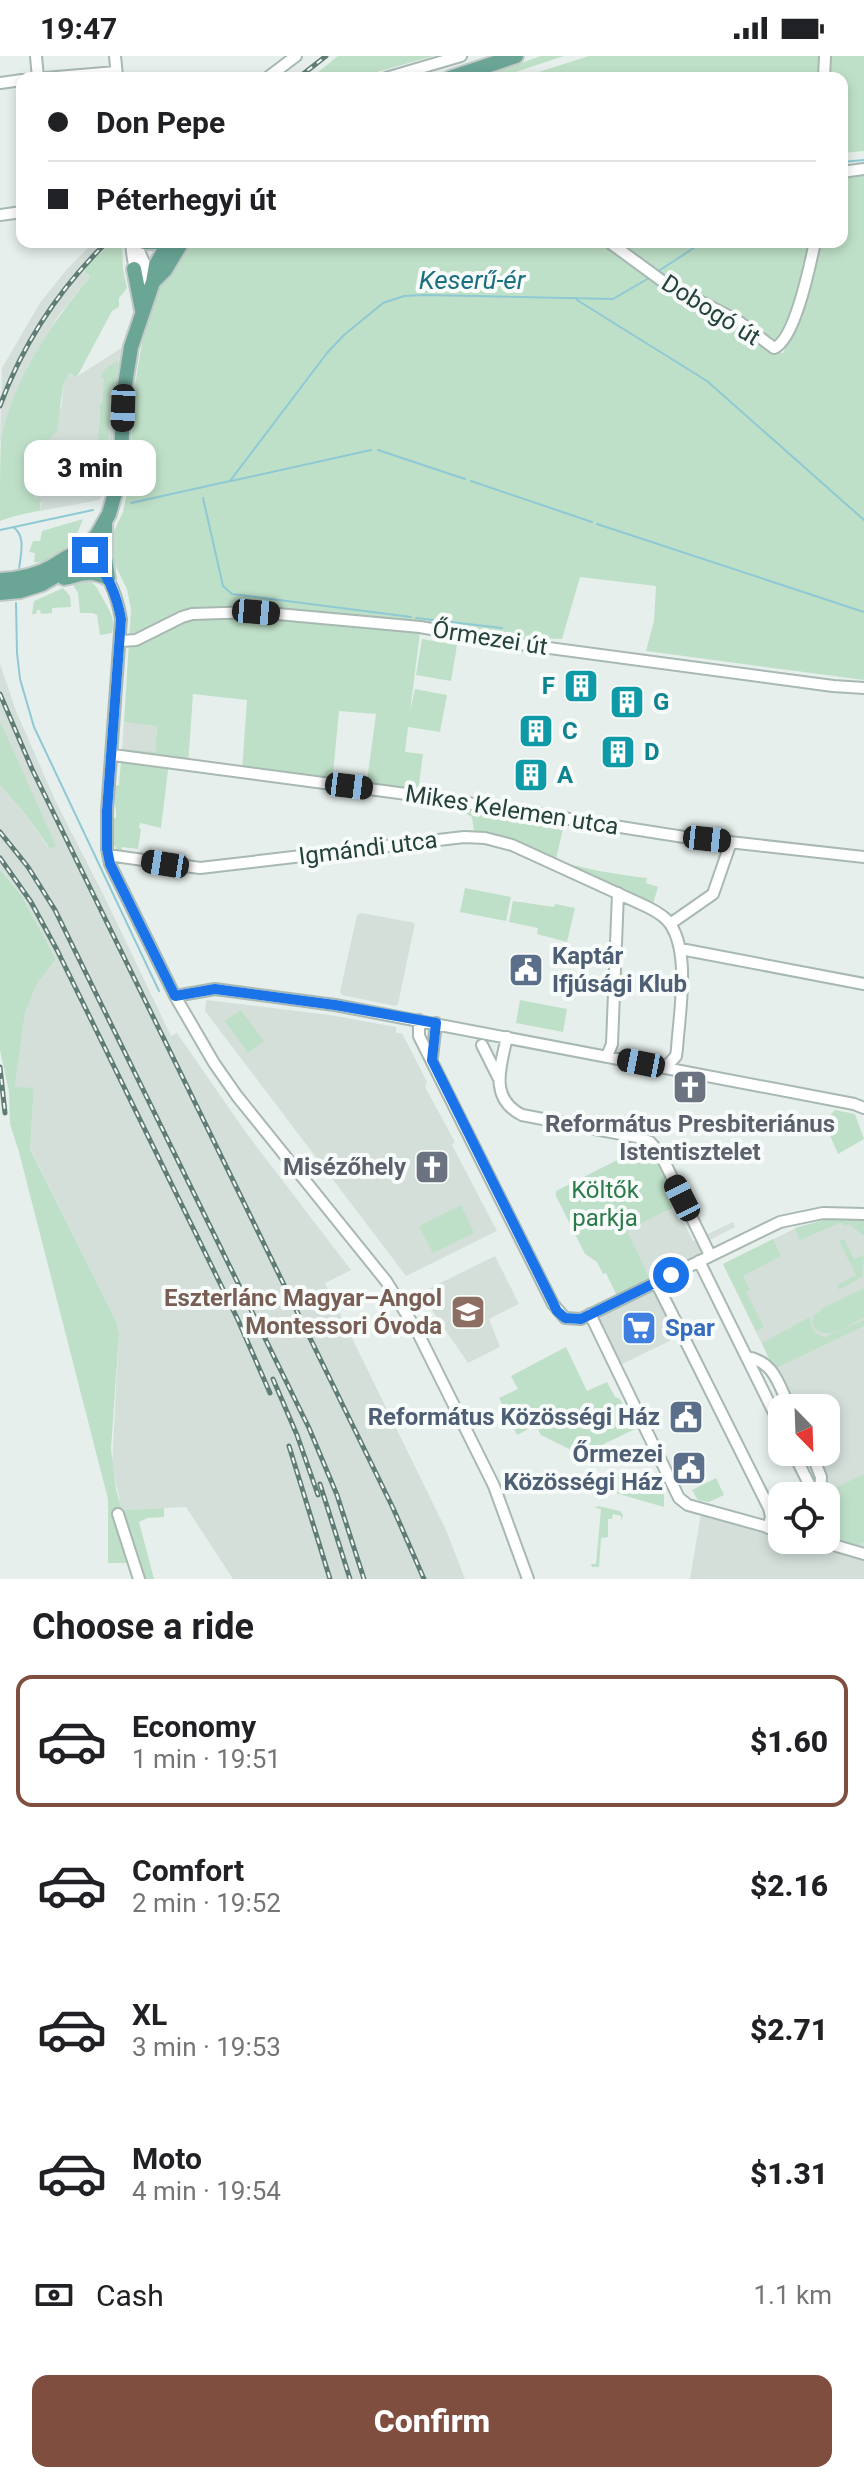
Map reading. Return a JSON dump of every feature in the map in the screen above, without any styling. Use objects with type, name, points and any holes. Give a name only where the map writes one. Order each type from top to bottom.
[{"type":"main road","points":[[468,72],[516,56]]},
{"type":"main road","points":[[0,593],[30,588],[55,578],[76,564],[105,522],[113,505],[120,475],[127,365],[156,265],[166,248]]},
{"type":"main road","points":[[153,282],[165,270],[178,248]]},
{"type":"main road","points":[[134,269],[142,310]]},
{"type":"main road","points":[[105,522],[108,578]]},
{"type":"main road","points":[[0,580],[31,576],[54,566],[74,552],[83,551]]},
{"type":"main road","points":[[55,578],[96,572],[108,578]]},
{"type":"street","points":[[275,72],[296,56]]},
{"type":"street","points":[[406,72],[461,56]]},
{"type":"street","points":[[133,248],[134,269],[144,280],[153,282]]},
{"type":"street","points":[[136,248],[153,282]]},
{"type":"street","name":"Dobogó út","points":[[617,248],[653,274],[738,321],[774,348],[781,345],[792,321],[813,248]]},
{"type":"street","points":[[83,551],[94,559],[108,578],[119,608],[121,641],[107,811],[110,864],[175,996],[214,1063],[386,1281],[417,1331],[490,1477],[528,1579]]},
{"type":"street","name":"Őrmezei út","points":[[121,641],[136,640],[192,614],[256,612],[420,627],[556,649],[864,688]]},
{"type":"street","name":"Mikes Kelemen utca","points":[[113,755],[429,797],[684,837],[864,857]]},
{"type":"street","name":"Igmándi utca","points":[[108,855],[200,868],[454,837],[485,838],[512,845],[618,893],[660,914],[670,924]]},
{"type":"street","points":[[681,1071],[676,1056],[682,969],[680,951],[670,924],[713,894],[731,842]]},
{"type":"street","points":[[607,1056],[612,1044],[618,893]]},
{"type":"street","points":[[680,951],[864,984]]},
{"type":"street","points":[[175,996],[215,989],[335,1005],[864,1108]]},
{"type":"street","points":[[419,1020],[419,1036],[557,1311],[570,1320],[581,1319],[761,1230],[795,1218],[838,1212],[864,1214]]},
{"type":"street","points":[[432,1060],[436,1023]]},
{"type":"street","points":[[435,1042],[441,1035],[460,1028]]},
{"type":"street","points":[[507,1037],[498,1077],[509,1105],[522,1115],[650,1142],[660,1153],[710,1255]]},
{"type":"street","points":[[482,1045],[498,1077]]},
{"type":"street","points":[[665,1068],[676,1056]]},
{"type":"street","points":[[699,1261],[768,1400]]},
{"type":"street","points":[[656,1282],[768,1506]]},
{"type":"street","points":[[590,1314],[679,1498],[688,1505],[768,1528]]},
{"type":"street","points":[[747,1357],[759,1359],[771,1369],[783,1394]]},
{"type":"street","points":[[118,1514],[139,1579]]},
{"type":"street","points":[[840,1547],[864,1554]]},
{"type":"shaded area","points":[[88,248],[105,248],[83,270],[90,277],[59,315],[28,366],[0,442],[2,368],[40,303]]},
{"type":"shaded area","points":[[123,347],[116,390],[110,474],[105,491],[99,500],[40,511],[42,502],[35,499],[33,487],[38,485],[38,478],[48,465],[53,446],[47,441],[62,405],[63,385],[70,373],[76,377]]},
{"type":"shaded area","points":[[0,664],[16,711],[56,802],[171,1036],[177,1033],[247,1134],[351,1270],[325,1283],[446,1530],[465,1579],[233,1579],[186,1507],[122,1510],[112,1465],[119,1334],[116,1321],[30,1148],[34,1089],[15,1087],[25,1013],[37,984],[56,959],[21,895],[0,868],[0,785],[27,816],[49,849],[0,721]]},
{"type":"shaded area","points":[[124,722],[157,725],[155,753],[122,749]]},
{"type":"shaded area","points":[[362,913],[415,923],[398,1004],[395,1006],[342,995],[340,992],[357,915]]},
{"type":"shaded area","points":[[206,1000],[330,1015],[396,1027],[396,1033],[402,1033],[427,1082],[425,1087],[455,1142],[452,1145],[497,1231],[406,1276],[205,1011]]},
{"type":"shaded area","points":[[676,1207],[693,1241],[733,1222],[735,1227],[700,1245],[705,1255],[653,1281],[680,1336],[618,1366],[590,1309],[650,1279],[626,1230]]},
{"type":"shaded area","points":[[832,1219],[864,1221],[864,1474],[840,1486],[840,1482],[829,1482],[821,1466],[840,1466],[840,1394],[786,1394],[723,1264],[798,1227]]},
{"type":"shaded area","name":"Eszterlánc Magyar–Angol Montessori Óvoda","points":[[495,1256],[519,1304],[489,1319],[500,1347],[468,1363],[420,1293]]},
{"type":"shaded area","points":[[703,1502],[768,1521],[768,1554],[840,1554],[840,1542],[858,1546],[859,1543],[864,1544],[864,1579],[690,1579]]},
{"type":"green space","points":[[338,56],[434,56],[377,72],[318,72]]},
{"type":"green space","points":[[541,56],[564,56],[515,72],[496,72]]},
{"type":"green space","points":[[589,56],[864,56],[864,151],[848,152],[848,72],[539,72]]},
{"type":"green space","points":[[864,173],[864,680],[646,651],[654,621],[656,586],[580,577],[562,639],[510,637],[421,624],[410,712],[415,689],[447,695],[440,732],[408,727],[405,752],[423,754],[418,792],[366,789],[376,714],[339,711],[332,784],[242,772],[247,700],[193,694],[188,765],[169,762],[161,828],[140,823],[138,849],[122,847],[122,852],[110,844],[111,818],[116,818],[114,786],[119,785],[122,749],[155,752],[157,726],[124,722],[131,609],[127,589],[110,555],[111,537],[123,512],[129,483],[134,390],[142,343],[165,270],[178,248],[810,248],[785,339],[770,347],[775,353],[783,353],[801,314],[819,248],[848,248],[848,175]]},
{"type":"green space","points":[[105,248],[122,248],[127,288],[79,373],[76,377],[70,373],[63,385],[57,432],[47,441],[53,446],[48,465],[38,478],[39,485],[33,487],[35,499],[41,498],[40,511],[0,521],[1,440],[7,417],[35,353],[90,277],[83,270]]},
{"type":"green space","points":[[118,361],[111,452],[112,380],[110,392],[107,473],[101,468],[97,452],[99,404],[102,404],[104,379],[101,378],[105,369],[114,363],[113,379],[115,362]]},
{"type":"green space","points":[[83,519],[67,548],[50,559],[34,562],[35,553],[29,552],[33,541],[40,541],[42,531]]},
{"type":"green space","points":[[85,580],[96,587],[109,609],[112,633],[100,635],[97,615],[80,613],[78,593],[73,585]]},
{"type":"green space","points":[[63,588],[70,596],[71,607],[52,608],[52,613],[41,614],[37,610],[36,614],[32,614],[34,601]]},
{"type":"green space","points":[[422,639],[457,645],[451,681],[416,675]]},
{"type":"green space","points":[[0,721],[56,846],[50,849],[0,785]]},
{"type":"green space","points":[[463,805],[565,820],[556,859],[588,869],[647,878],[646,883],[658,887],[652,907],[477,834],[472,817],[463,812]]},
{"type":"green space","points":[[0,869],[21,895],[56,959],[37,984],[25,1013],[15,1087],[34,1088],[30,1149],[116,1321],[119,1334],[111,1449],[116,1489],[122,1510],[164,1508],[164,1517],[139,1522],[154,1579],[143,1579],[137,1559],[126,1563],[108,1563],[108,1499],[10,1124],[9,1092],[0,1050]]},
{"type":"green space","points":[[465,888],[511,897],[506,921],[460,912]]},
{"type":"green space","points":[[513,901],[575,908],[567,942],[537,934],[538,928],[509,922]]},
{"type":"green space","points":[[520,1000],[567,1009],[563,1032],[516,1023]]},
{"type":"green space","points":[[241,1010],[264,1041],[248,1053],[225,1021]]},
{"type":"green space","points":[[835,1110],[855,1114],[864,1139],[838,1154],[824,1122]]},
{"type":"green space","name":"Költők parkja","points":[[650,1145],[669,1177],[665,1180],[677,1206],[627,1230],[650,1279],[617,1296],[606,1273],[603,1274],[597,1262],[585,1254],[556,1191]]},
{"type":"green space","points":[[461,1205],[474,1233],[433,1253],[419,1226]]},
{"type":"green space","points":[[827,1219],[864,1221],[864,1236],[842,1222],[800,1240],[795,1228]]},
{"type":"green space","points":[[773,1239],[781,1256],[743,1276],[750,1290],[746,1292],[764,1327],[756,1331],[723,1264]]},
{"type":"green space","points":[[844,1239],[854,1259],[864,1255],[862,1277],[839,1290],[837,1285],[856,1275],[839,1241]]},
{"type":"green space","points":[[864,1288],[864,1317],[833,1333],[815,1329],[812,1322],[814,1315],[821,1309]]},
{"type":"green space","points":[[810,1317],[814,1330],[825,1337],[864,1320],[864,1326],[774,1369],[762,1343]]},
{"type":"green space","points":[[566,1347],[587,1391],[607,1382],[615,1397],[620,1399],[635,1429],[581,1455],[541,1435],[536,1425],[517,1435],[499,1398],[518,1389],[511,1376]]},
{"type":"green space","points":[[864,1474],[864,1544],[860,1543],[859,1546],[840,1541],[840,1486]]},
{"type":"green space","points":[[617,1475],[660,1487],[664,1492],[664,1507],[612,1492]]},
{"type":"green space","points":[[716,1478],[724,1495],[709,1502],[698,1500],[692,1490]]},
{"type":"green space","points":[[595,1508],[620,1511],[623,1515],[621,1521],[621,1516],[613,1514],[612,1519],[608,1519],[608,1537],[601,1538],[599,1567],[592,1567],[591,1564],[596,1564],[601,1509]]},
{"type":"waterway","name":"Keserű-ér","points":[[848,161],[864,160]]},
{"type":"waterway","name":"Keserű-ér","points":[[657,272],[694,248]]},
{"type":"waterway","name":"Keserű-ér","points":[[131,503],[230,481],[327,353],[383,303],[404,296],[424,295],[613,299],[649,278]]},
{"type":"waterway","points":[[577,300],[707,381],[864,520]]},
{"type":"waterway","name":"Keserű-ér","points":[[231,481],[371,450]]},
{"type":"waterway","name":"Keserű-ér","points":[[378,450],[465,479]]},
{"type":"waterway","name":"Keserű-ér","points":[[471,481],[592,522]]},
{"type":"waterway","points":[[203,498],[223,586],[232,594],[411,617]]},
{"type":"waterway","name":"Keserű-ér","points":[[0,530],[93,510]]},
{"type":"waterway","name":"Keserű-ér","points":[[597,524],[864,612]]},
{"type":"waterway","points":[[13,527],[21,541],[19,570]]},
{"type":"waterway","points":[[16,603],[20,679],[34,727],[159,991]]},
{"type":"waterway","points":[[416,618],[502,628]]},
{"type":"railway","points":[[306,72],[326,56]]},
{"type":"railway","points":[[0,406],[20,360],[44,318],[101,248]]},
{"type":"railway","points":[[0,694],[32,769],[393,1508],[424,1579]]},
{"type":"railway","points":[[0,832],[28,867],[55,910],[309,1428],[337,1495],[364,1579]]},
{"type":"railway","points":[[0,858],[31,902],[57,950],[238,1320],[270,1393]]},
{"type":"railway","points":[[0,1067],[5,1113]]},
{"type":"railway","points":[[273,1379],[318,1495]]},
{"type":"railway","points":[[289,1446],[330,1579]]},
{"type":"railway","points":[[320,1484],[350,1579]]},
{"type":"place","name":"F","points":[[581,686]]},
{"type":"place","name":"G","points":[[627,702]]},
{"type":"place","name":"C","points":[[536,731]]},
{"type":"place","name":"D","points":[[618,752]]},
{"type":"place","name":"A","points":[[531,775]]},
{"type":"place","name":"Kaptár Ifjúsági Klub","points":[[526,970]]},
{"type":"place","name":"Református Presbiteriánus Istentisztelet","points":[[690,1087]]},
{"type":"place","name":"Misézőhely","points":[[432,1167]]},
{"type":"place","name":"Eszterlánc Magyar–Angol Montessori Óvoda","points":[[468,1312]]},
{"type":"place","name":"Spar","points":[[639,1328]]},
{"type":"place","name":"Református Közösségi Ház","points":[[686,1417]]},
{"type":"place","name":"Őrmezei Közösségi Ház","points":[[689,1468]]},
{"type":"route","points":[[90,555],[108,578],[121,619],[107,811],[108,855],[175,996],[215,989],[335,1005],[436,1023],[432,1060],[557,1311],[565,1318],[581,1319],[671,1275]]}]
